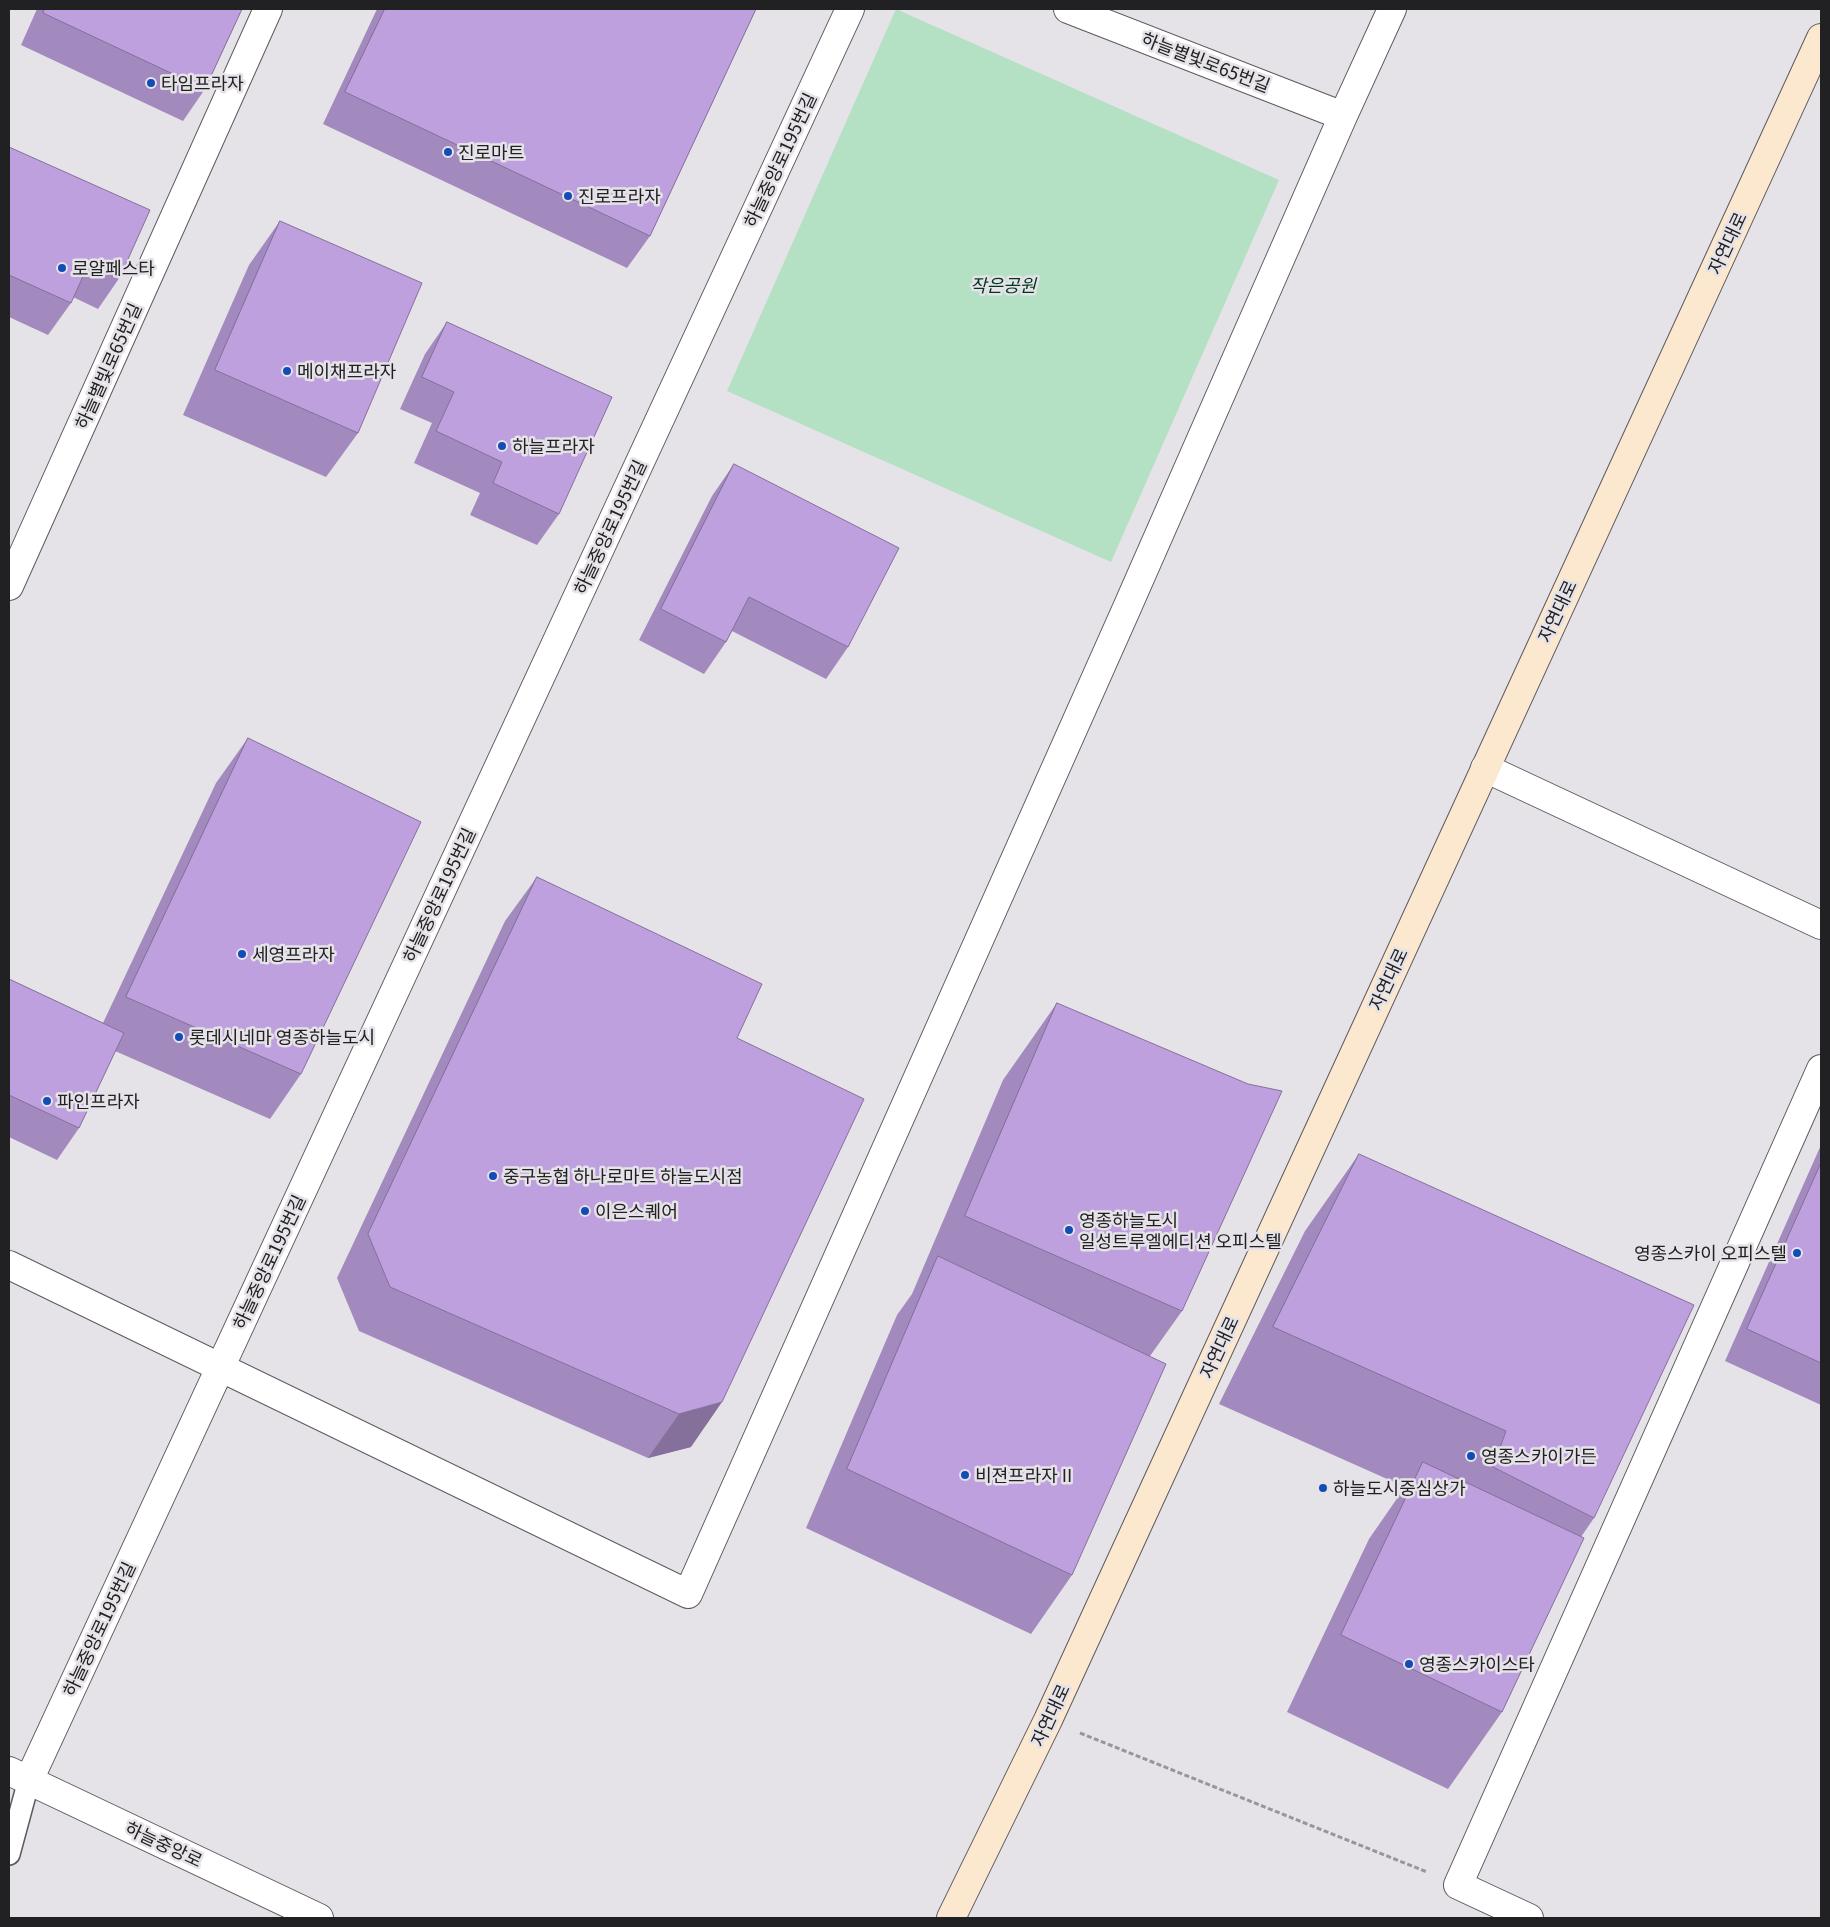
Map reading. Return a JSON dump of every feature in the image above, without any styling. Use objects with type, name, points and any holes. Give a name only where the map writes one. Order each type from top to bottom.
[{"type":"main road","name":"자연대로","points":[[951,1918],[1048,1720],[1821,38]]},
{"type":"street","name":"하늘별빛로65번길","points":[[9,586],[268,9]]},
{"type":"street","name":"하늘중앙로195번길","points":[[19,1776],[220,1367],[850,9]]},
{"type":"street","name":"하늘별빛로65번길","points":[[1068,9],[1343,116]]},
{"type":"street","points":[[9,1265],[688,1594],[1392,9]]},
{"type":"street","points":[[1485,768],[1821,925]]},
{"type":"street","points":[[1529,1918],[1458,1884],[1821,1069]]},
{"type":"street","name":"하늘중앙로","points":[[19,1776],[319,1918]]},
{"type":"lane","points":[[9,1854],[19,1776]]},
{"type":"path","points":[[1048,1720],[1458,1884]]},
{"type":"green space","name":"작은공원","points":[[896,9],[1279,180],[1111,562],[727,391]]},
{"type":"building","points":[[45,9],[242,9],[205,89],[43,13]]},
{"type":"building","name":"진로프라자","points":[[385,9],[756,9],[650,236],[345,92]]},
{"type":"building","points":[[9,147],[150,210],[120,277],[89,263],[71,303],[9,275]]},
{"type":"building","name":"메이채프라자","points":[[280,221],[422,283],[358,433],[215,370]]},
{"type":"building","name":"하늘프라자","points":[[447,322],[612,397],[559,514],[493,483],[502,462],[436,431],[454,392],[422,377]]},
{"type":"building","points":[[734,464],[899,548],[848,647],[749,597],[726,642],[661,609]]},
{"type":"building","name":"세영프라자","points":[[248,738],[421,822],[301,1074],[126,997]]},
{"type":"building","name":"이은스퀘어","points":[[537,877],[762,984],[737,1038],[864,1099],[722,1402],[679,1414],[390,1287],[368,1234]]},
{"type":"building","points":[[9,979],[124,1033],[79,1128],[9,1095]]},
{"type":"building","points":[[1057,1003],[1248,1084],[1282,1091],[1182,1311],[965,1216]]},
{"type":"building","points":[[1359,1154],[1694,1305],[1594,1518],[1493,1467],[1506,1431],[1273,1327]]},
{"type":"building","points":[[1821,1163],[1821,1363],[1747,1329]]},
{"type":"building","name":"비젼프라자 II","points":[[938,1256],[1166,1364],[1072,1575],[847,1469]]},
{"type":"building","points":[[1423,1462],[1584,1538],[1502,1712],[1341,1635]]},
{"type":"place","name":"타임프라자","points":[[151,83]]},
{"type":"place","name":"진로마트","points":[[448,152]]},
{"type":"place","name":"진로프라자","points":[[568,196]]},
{"type":"place","name":"로얄페스타","points":[[62,268]]},
{"type":"place","name":"메이채프라자","points":[[287,371]]},
{"type":"place","name":"하늘프라자","points":[[502,446]]},
{"type":"place","name":"세영프라자","points":[[242,954]]},
{"type":"place","name":"롯데시네마 영종하늘도시","points":[[179,1037]]},
{"type":"place","name":"파인프라자","points":[[47,1101]]},
{"type":"place","name":"중구농협 하나로마트 하늘도시점","points":[[493,1176]]},
{"type":"place","name":"이은스퀘어","points":[[585,1211]]},
{"type":"place","name":"영종하늘도시 일성트루엘에디션 오피스텔","points":[[1069,1230]]},
{"type":"place","name":"영종스카이 오피스텔","points":[[1797,1253]]},
{"type":"place","name":"영종스카이가든","points":[[1471,1456]]},
{"type":"place","name":"비젼프라자 II","points":[[965,1475]]},
{"type":"place","name":"하늘도시중심상가","points":[[1323,1488]]},
{"type":"place","name":"영종스카이스타","points":[[1409,1664]]}]
